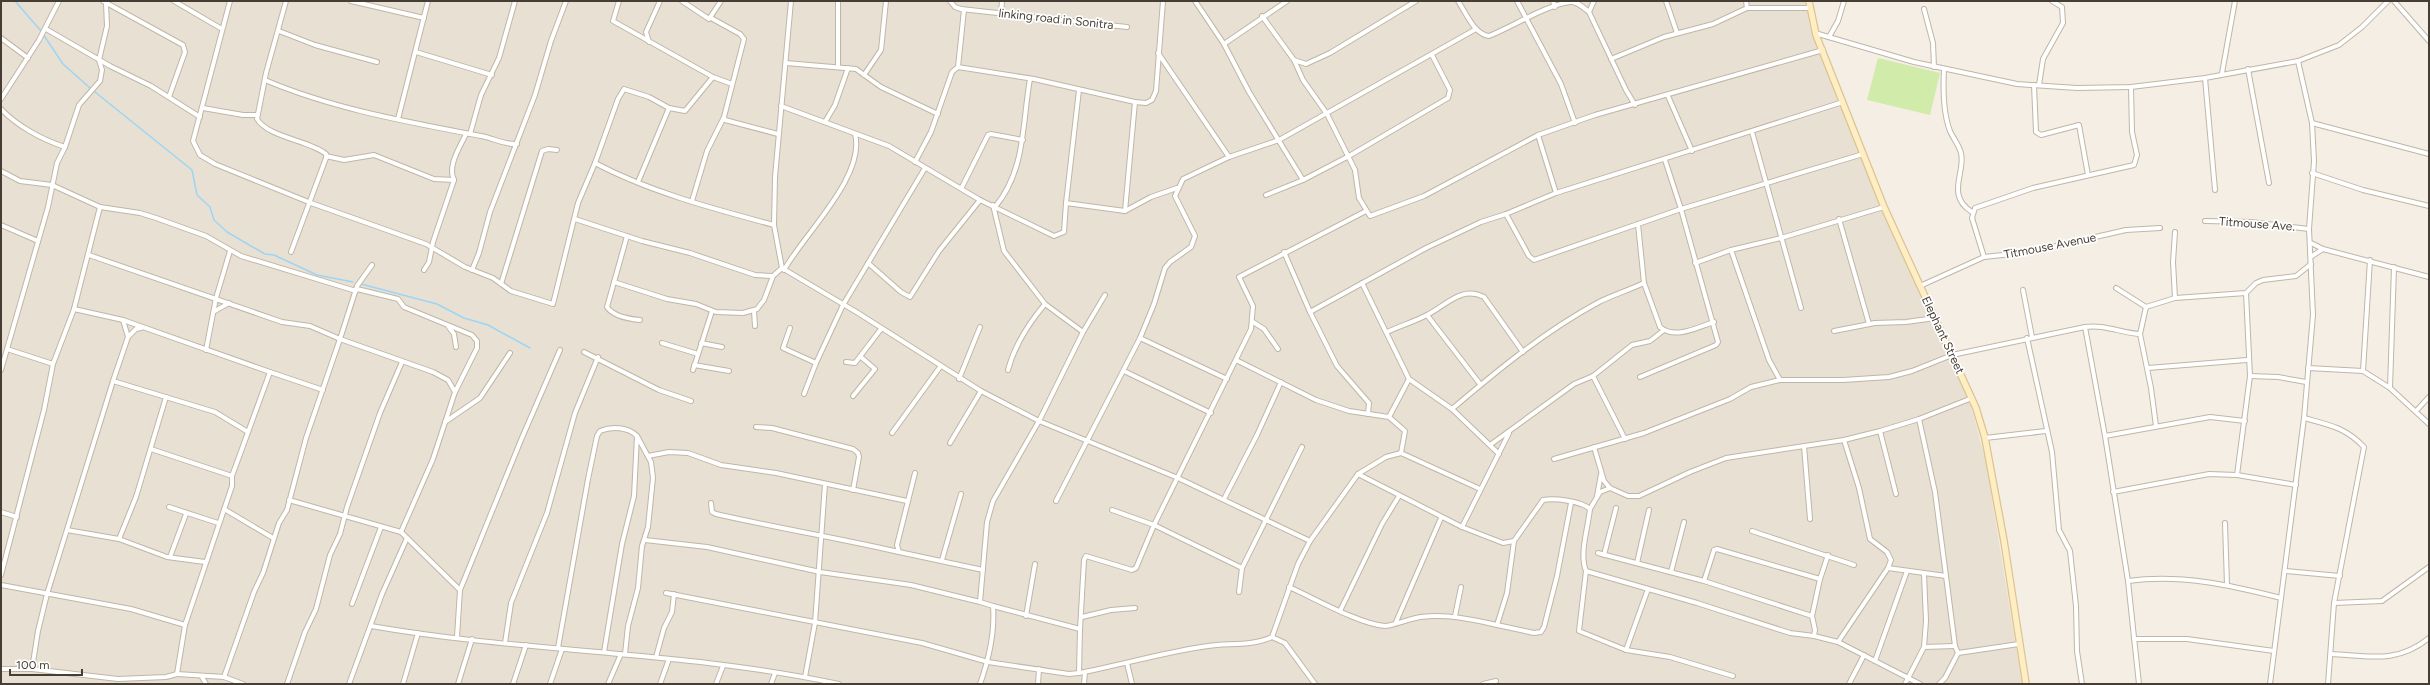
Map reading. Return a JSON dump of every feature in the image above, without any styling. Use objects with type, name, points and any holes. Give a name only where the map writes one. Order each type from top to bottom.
[{"type":"main road","name":"Elephant Street","points":[[1809,1],[1816,33],[1822,50],[1884,207],[1972,398],[1985,438],[2026,684]]},
{"type":"street","points":[[1,99],[45,30],[59,1]]},
{"type":"street","points":[[174,1],[222,29]]},
{"type":"street","points":[[230,1],[203,108],[193,141],[196,149],[206,159],[311,204],[426,244],[472,270],[493,278],[511,290],[553,304],[578,203],[595,163],[618,99],[624,89],[649,97],[669,108],[685,111],[713,77]]},
{"type":"street","points":[[286,1],[257,115],[259,123],[296,141],[320,150],[326,156],[344,160],[374,155],[434,179],[454,180]]},
{"type":"street","points":[[351,1],[424,18]]},
{"type":"street","points":[[398,119],[428,1]]},
{"type":"street","points":[[424,270],[429,262],[431,248],[454,180],[451,175],[454,160],[468,134],[482,95],[492,75],[515,1]]},
{"type":"street","points":[[472,270],[479,254],[490,212],[536,95],[551,42],[566,1]]},
{"type":"street","points":[[619,1],[613,21],[713,77],[732,84]]},
{"type":"street","points":[[649,42],[646,32],[660,1]]},
{"type":"street","points":[[682,1],[704,16],[711,18],[740,34],[744,39],[724,117],[707,151],[692,201]]},
{"type":"street","points":[[711,18],[721,1]]},
{"type":"street","points":[[791,1],[782,106],[778,134],[774,225],[783,269],[980,391],[1039,421],[1178,478],[1265,518],[1310,541]]},
{"type":"street","points":[[838,1],[838,67]]},
{"type":"street","points":[[864,75],[881,50],[886,1]]},
{"type":"street","points":[[915,162],[938,114],[952,72],[958,67],[964,10],[955,7],[950,1]]},
{"type":"street","points":[[1000,13],[1002,1]]},
{"type":"street","points":[[958,67],[1030,79],[1135,102],[1146,103],[1152,100],[1156,91],[1158,53],[1164,1]]},
{"type":"street","points":[[1195,1],[1224,44],[1249,92],[1303,180]]},
{"type":"street","points":[[1224,44],[1262,16],[1287,1]]},
{"type":"street","points":[[1294,60],[1306,64],[1335,50],[1416,1]]},
{"type":"street","points":[[1458,1],[1476,29],[1484,36],[1489,36],[1555,7],[1571,2],[1589,12],[1635,105]]},
{"type":"street","points":[[1517,1],[1525,20],[1561,84],[1575,123]]},
{"type":"street","points":[[1553,1],[1555,7]]},
{"type":"street","points":[[1589,12],[1594,1]]},
{"type":"street","points":[[1666,1],[1677,33]]},
{"type":"street","points":[[1746,1],[1747,8]]},
{"type":"street","points":[[1829,37],[1838,21],[1844,1]]},
{"type":"street","points":[[2052,1],[2062,7],[2063,23],[2042,59],[2036,85],[2036,132],[2041,135],[2079,125],[2088,175]]},
{"type":"street","points":[[2222,73],[2236,1]]},
{"type":"street","points":[[1816,33],[1934,67],[1994,80],[2077,88],[2131,86],[2205,78],[2222,73],[2298,61],[2339,45],[2362,27],[2388,1]]},
{"type":"street","points":[[2394,1],[2429,40]]},
{"type":"street","points":[[1,370],[38,241],[57,163],[65,147],[79,105],[100,81],[102,70],[99,60],[107,26],[105,2]]},
{"type":"street","points":[[105,2],[183,45],[185,52],[169,97]]},
{"type":"street","points":[[1611,59],[1677,33],[1713,24],[1747,8],[1810,8]]},
{"type":"street","name":"linking road in Sonitra","points":[[961,9],[1127,27]]},
{"type":"street","points":[[1924,9],[1933,43],[1934,67]]},
{"type":"street","points":[[1262,16],[1294,60],[1303,80],[1327,114],[1355,170],[1359,198],[1366,212],[1370,216],[1424,196],[1538,135],[1822,50]]},
{"type":"street","points":[[1056,501],[1089,441],[1140,338],[1154,304],[1165,268],[1170,262],[1190,247],[1195,236],[1175,196],[1177,188],[1183,179],[1229,157],[1279,140],[1476,29]]},
{"type":"street","points":[[45,30],[169,97],[200,117]]},
{"type":"street","points":[[278,31],[315,45],[377,62]]},
{"type":"street","points":[[1,38],[28,58]]},
{"type":"street","points":[[416,52],[492,75]]},
{"type":"street","points":[[1158,53],[1229,157]]},
{"type":"street","points":[[1266,195],[1303,180],[1349,156],[1448,98],[1450,90],[1432,55]]},
{"type":"street","points":[[2270,684],[2304,418],[2313,315],[2312,256],[2309,229],[2314,161],[2312,123],[2298,61]]},
{"type":"street","points":[[786,63],[856,69],[881,87],[938,114]]},
{"type":"street","points":[[825,122],[835,105],[848,68]]},
{"type":"street","points":[[1944,69],[1943,80],[1948,123],[1962,154],[1957,181],[1964,205],[1972,212]]},
{"type":"street","points":[[2248,69],[2269,183]]},
{"type":"street","points":[[2205,78],[2215,190]]},
{"type":"street","points":[[1030,79],[1023,140],[1016,170],[994,206],[1004,251],[1045,304],[1083,332]]},
{"type":"street","points":[[265,80],[319,100],[510,145],[516,144]]},
{"type":"street","points":[[1984,257],[1972,218],[1972,212],[1975,208],[2033,188],[2134,165],[2137,155],[2132,132],[2131,86]]},
{"type":"street","points":[[782,106],[889,146],[925,168],[962,187],[980,200],[1054,236],[1064,232],[1078,90]]},
{"type":"street","points":[[1668,96],[1692,151]]},
{"type":"street","points":[[1125,211],[1135,102]]},
{"type":"street","points":[[1310,312],[1426,248],[1481,222],[1506,214],[1556,193],[1665,160],[1843,102]]},
{"type":"street","points":[[203,108],[243,115],[257,115]]},
{"type":"street","points":[[638,182],[669,108]]},
{"type":"street","points":[[1,109],[20,124],[52,143],[65,147]]},
{"type":"street","points":[[724,117],[728,122],[778,134]]},
{"type":"street","points":[[2312,123],[2429,154]]},
{"type":"street","points":[[1752,132],[1802,308]]},
{"type":"street","points":[[614,282],[667,299],[696,304],[712,311],[730,313],[754,311],[764,300],[773,276],[783,269],[833,201],[844,182],[857,152],[855,134]]},
{"type":"street","points":[[962,187],[988,135],[991,134],[1023,140]]},
{"type":"street","points":[[1538,135],[1556,193]]},
{"type":"street","points":[[501,284],[542,151],[548,149],[557,150]]},
{"type":"street","points":[[1506,214],[1529,256],[1534,260],[1681,208],[1767,184],[1863,154]]},
{"type":"street","points":[[291,252],[311,204],[326,156]]},
{"type":"street","points":[[1640,377],[1716,345],[1719,337],[1695,263],[1681,208],[1665,160]]},
{"type":"street","points":[[595,163],[638,182],[692,201],[774,225]]},
{"type":"street","points":[[804,394],[816,363],[843,305],[925,168]]},
{"type":"street","points":[[1,171],[26,183],[52,185],[100,208],[134,212],[156,218],[206,236],[230,251],[356,290],[398,299],[404,307],[448,325],[465,330],[477,341],[476,352],[455,392],[427,475],[401,532]]},
{"type":"street","points":[[2312,173],[2363,190],[2429,206]]},
{"type":"street","points":[[1066,203],[1119,212],[1125,211],[1151,197],[1177,188]]},
{"type":"street","points":[[868,263],[901,292],[910,297],[939,251],[980,200]]},
{"type":"street","points":[[1695,263],[1731,250],[1781,238],[1839,219],[1884,207]]},
{"type":"street","points":[[1,575],[44,410],[53,364],[74,309],[100,208]]},
{"type":"street","points":[[1079,673],[1084,560],[1086,556],[1132,570],[1136,568],[1154,525],[1211,413],[1253,322],[1253,306],[1239,277],[1284,252],[1366,212]]},
{"type":"street","points":[[575,219],[626,236],[690,253],[755,275],[773,276]]},
{"type":"street","points":[[1839,219],[1869,324]]},
{"type":"street","name":"Titmouse Ave.","points":[[2205,221],[2251,222],[2309,229]]},
{"type":"street","points":[[1638,224],[1644,283],[1655,315],[1664,330],[1670,333],[1689,331],[1714,322]]},
{"type":"street","points":[[1,225],[38,241]]},
{"type":"street","name":"Titmouse Avenue","points":[[1920,286],[1984,257],[2030,252],[2126,230],[2160,228]]},
{"type":"street","points":[[2175,232],[2173,262],[2175,298]]},
{"type":"street","points":[[626,236],[608,308],[628,319],[640,320]]},
{"type":"street","points":[[2311,243],[2323,249],[2370,260],[2429,277]]},
{"type":"street","points":[[2312,256],[2323,249]]},
{"type":"street","points":[[1731,250],[1769,360],[1780,380]]},
{"type":"street","points":[[206,350],[215,311],[216,298],[230,251]]},
{"type":"street","points":[[1284,252],[1310,312],[1337,366],[1369,403],[1368,414]]},
{"type":"street","points":[[89,254],[282,322],[310,326],[340,339],[359,344],[441,376],[448,380],[455,392]]},
{"type":"street","points":[[2364,371],[2370,260]]},
{"type":"street","points":[[2116,288],[2146,307],[2175,298],[2246,293],[2256,283],[2263,280],[2296,276],[2311,264]]},
{"type":"street","points":[[224,677],[254,592],[263,573],[273,538],[289,500],[301,452],[356,290],[372,265]]},
{"type":"street","points":[[2390,388],[2394,267]]},
{"type":"street","points":[[1362,283],[1387,332],[1408,379],[1452,409],[1499,454]]},
{"type":"street","points":[[1452,409],[1480,384],[1560,325],[1600,302],[1644,283]]},
{"type":"street","points":[[2024,290],[2032,337]]},
{"type":"street","points":[[1387,332],[1427,315],[1463,293],[1475,292],[1484,297],[1523,352]]},
{"type":"street","points":[[2237,475],[2250,376],[2247,360],[2249,317],[2246,293]]},
{"type":"street","points":[[980,602],[987,522],[993,501],[1039,421],[1083,332],[1106,295]]},
{"type":"street","points":[[215,311],[229,303]]},
{"type":"street","points":[[1008,370],[1011,357],[1027,325],[1045,304]]},
{"type":"street","points":[[2146,307],[2140,334],[2148,368],[2156,426]]},
{"type":"street","points":[[74,309],[123,320],[141,328],[323,390]]},
{"type":"street","points":[[712,311],[693,368],[729,371]]},
{"type":"street","points":[[754,311],[755,326]]},
{"type":"street","points":[[1427,315],[1480,384]]},
{"type":"street","points":[[1834,331],[1869,324],[1935,318]]},
{"type":"street","points":[[123,320],[128,337]]},
{"type":"street","points":[[1253,322],[1264,328],[1278,349]]},
{"type":"street","points":[[448,325],[454,334],[456,347]]},
{"type":"street","points":[[1554,459],[1625,439],[1730,399],[1745,389],[1780,380],[1843,380],[1889,377],[1912,371],[1952,355],[2027,338],[2098,325],[2129,333],[2140,334]]},
{"type":"street","points":[[959,379],[980,327]]},
{"type":"street","points":[[2085,327],[2105,436],[2128,581],[2139,684]]},
{"type":"street","points":[[32,669],[38,631],[47,594],[113,381],[128,337],[136,329],[141,328]]},
{"type":"street","points":[[790,328],[783,348],[816,363]]},
{"type":"street","points":[[846,362],[855,363],[861,357],[880,329]]},
{"type":"street","points":[[1490,445],[1574,384],[1593,376],[1632,345],[1650,342],[1664,330]]},
{"type":"street","points":[[1140,338],[1227,379]]},
{"type":"street","points":[[2027,338],[2053,459],[2059,530],[2067,543],[2070,557],[2076,606],[2077,651],[2082,684]]},
{"type":"street","points":[[701,343],[722,348]]},
{"type":"street","points":[[662,344],[698,354]]},
{"type":"street","points":[[7,349],[53,364]]},
{"type":"street","points":[[457,637],[460,590],[521,440],[560,350]]},
{"type":"street","points":[[584,352],[598,357],[659,390],[691,401]]},
{"type":"street","points":[[445,422],[480,398],[510,353]]},
{"type":"street","points":[[505,643],[511,603],[547,513],[575,413],[598,357]]},
{"type":"street","points":[[853,396],[875,369],[861,357]]},
{"type":"street","points":[[1236,360],[1316,400],[1349,411],[1389,417],[1405,432],[1401,453]]},
{"type":"street","points":[[2148,368],[2247,360]]},
{"type":"street","points":[[287,684],[305,632],[316,610],[330,555],[340,534],[380,413],[402,362]]},
{"type":"street","points":[[892,432],[940,367]]},
{"type":"street","points":[[2308,368],[2364,371],[2390,388],[2429,424]]},
{"type":"street","points":[[1124,371],[1211,413]]},
{"type":"street","points":[[176,674],[185,625],[218,523],[232,486],[232,476],[270,372]]},
{"type":"street","points":[[1593,376],[1625,439]]},
{"type":"street","points":[[2250,376],[2278,377],[2306,382]]},
{"type":"street","points":[[1389,417],[1408,379]]},
{"type":"street","points":[[113,381],[215,412],[248,432]]},
{"type":"street","points":[[1224,499],[1261,428],[1281,382]]},
{"type":"street","points":[[950,443],[980,391]]},
{"type":"street","points":[[119,540],[136,497],[166,397]]},
{"type":"street","points":[[2416,411],[2429,397]]},
{"type":"street","points":[[1594,447],[1602,473],[1610,488],[1628,496],[1639,496],[1690,472],[1726,458],[1844,440],[1919,419],[1972,398]]},
{"type":"street","points":[[2105,436],[2210,417],[2245,421]]},
{"type":"street","points":[[2304,418],[2335,426],[2346,431],[2352,434],[2364,447],[2334,603],[2328,684]]},
{"type":"street","points":[[1919,419],[1935,492],[1955,646],[1958,653]]},
{"type":"street","points":[[756,427],[772,428],[853,449],[858,453],[859,457],[853,490]]},
{"type":"street","points":[[550,684],[560,648],[588,479],[597,436],[600,431],[616,428],[633,432],[637,436],[648,456],[652,467],[653,478],[648,527],[640,562],[638,588],[628,626],[623,654],[608,684]]},
{"type":"street","points":[[1880,431],[1896,494]]},
{"type":"street","points":[[1985,438],[2046,431]]},
{"type":"street","points":[[1462,527],[1509,432]]},
{"type":"street","points":[[604,652],[622,544],[634,496],[637,436]]},
{"type":"street","points":[[1838,642],[1888,568],[1890,556],[1870,539],[1860,488],[1844,440]]},
{"type":"street","points":[[1804,446],[1810,519]]},
{"type":"street","points":[[1239,592],[1242,568],[1265,518],[1302,447]]},
{"type":"street","points":[[151,449],[232,476]]},
{"type":"street","points":[[648,456],[669,452],[688,452],[721,465],[776,473],[907,502]]},
{"type":"street","points":[[1272,637],[1289,586],[1310,541],[1358,474],[1386,457],[1401,453],[1480,489]]},
{"type":"street","points":[[900,552],[897,545],[915,473]]},
{"type":"street","points":[[1597,496],[1602,473]]},
{"type":"street","points":[[1358,474],[1441,518],[1503,543],[1514,541]]},
{"type":"street","points":[[2113,492],[2209,474],[2237,475],[2296,485]]},
{"type":"street","points":[[805,677],[815,623],[823,534],[825,484]]},
{"type":"street","points":[[1610,488],[1602,490],[1590,509],[1584,552],[1584,565],[1586,571],[1579,631],[1626,650],[1670,657],[1733,676]]},
{"type":"street","points":[[942,560],[961,494]]},
{"type":"street","points":[[1340,611],[1382,524],[1399,496]]},
{"type":"street","points":[[1497,625],[1507,593],[1514,541],[1543,500],[1549,499],[1579,504],[1590,509]]},
{"type":"street","points":[[289,500],[401,532],[460,590]]},
{"type":"street","points":[[711,503],[712,512],[716,514],[791,531],[823,534],[928,559],[942,560],[983,570]]},
{"type":"street","points":[[1289,586],[1340,611],[1376,624],[1387,626],[1396,622],[1423,617],[1455,616],[1534,633],[1541,632],[1544,627],[1556,582],[1571,503]]},
{"type":"street","points":[[169,507],[186,514],[218,523]]},
{"type":"street","points":[[1604,555],[1616,508]]},
{"type":"street","points":[[224,509],[273,538]]},
{"type":"street","points":[[1112,510],[1154,525],[1242,568]]},
{"type":"street","points":[[1637,563],[1650,510]]},
{"type":"street","points":[[1,512],[17,517]]},
{"type":"street","points":[[170,557],[186,514]]},
{"type":"street","points":[[1396,622],[1441,518]]},
{"type":"street","points":[[1671,572],[1684,522]]},
{"type":"street","points":[[2225,523],[2227,584]]},
{"type":"street","points":[[352,604],[381,527]]},
{"type":"street","points":[[67,530],[119,540],[170,557],[205,562]]},
{"type":"street","points":[[1752,531],[1854,564]]},
{"type":"street","points":[[349,684],[389,576],[407,538]]},
{"type":"street","points":[[645,540],[707,547],[820,572],[911,585],[1080,629]]},
{"type":"street","points":[[1704,581],[1712,554],[1714,550],[1718,549],[1820,579]]},
{"type":"street","points":[[1598,553],[1704,581],[1812,616]]},
{"type":"street","points":[[1814,636],[1816,630],[1812,616],[1820,579],[1828,555]]},
{"type":"street","points":[[1026,616],[1035,564]]},
{"type":"street","points":[[2334,603],[2382,600],[2429,567]]},
{"type":"street","points":[[1888,568],[1946,576]]},
{"type":"street","points":[[1586,571],[1648,588],[1790,633],[1814,636],[1838,642],[1920,684]]},
{"type":"street","points":[[1875,661],[1908,571]]},
{"type":"street","points":[[2285,571],[2340,576]]},
{"type":"street","points":[[1905,684],[1924,647],[1926,621],[1924,574]]},
{"type":"street","points":[[2128,581],[2156,578],[2227,584],[2281,598]]},
{"type":"street","points":[[1,586],[130,609],[185,625]]},
{"type":"street","points":[[1455,616],[1461,587]]},
{"type":"street","points":[[1626,650],[1648,588]]},
{"type":"street","points":[[666,593],[922,643],[988,662],[1069,674],[1085,672],[1104,666],[1127,663],[1168,652],[1255,642],[1272,637],[1285,643],[1315,684]]},
{"type":"street","points":[[656,657],[664,628],[672,612],[674,594]]},
{"type":"street","points":[[980,684],[988,662],[993,630],[993,606]]},
{"type":"street","points":[[1082,617],[1111,610],[1135,608]]},
{"type":"street","points":[[371,626],[505,643],[656,657],[805,677],[826,683],[838,684]]},
{"type":"street","points":[[403,684],[418,633]]},
{"type":"street","points":[[458,684],[472,638]]},
{"type":"street","points":[[2331,654],[2394,657],[2417,648],[2429,638]]},
{"type":"street","points":[[2134,639],[2187,639],[2274,651]]},
{"type":"street","points":[[1958,653],[2020,644]]},
{"type":"street","points":[[513,684],[526,645]]},
{"type":"street","points":[[1924,647],[1955,646]]},
{"type":"street","points":[[1939,684],[1958,653]]},
{"type":"street","points":[[1849,684],[1864,655]]},
{"type":"street","points":[[660,684],[669,659]]},
{"type":"street","points":[[1127,663],[1132,684]]},
{"type":"street","points":[[716,684],[723,666]]},
{"type":"street","points":[[1,669],[32,669],[112,679],[166,677],[176,674],[202,678],[224,677],[244,684]]},
{"type":"street","points":[[1038,684],[1039,669]]},
{"type":"street","points":[[1084,684],[1085,672]]},
{"type":"street","points":[[771,684],[775,673]]},
{"type":"street","points":[[202,678],[206,683],[209,677]]},
{"type":"street","points":[[1483,684],[1496,681]]},
{"type":"shaded area","points":[[1,1],[1806,1],[1810,26],[1881,207],[1970,402],[1986,462],[2022,684],[1,684]]},
{"type":"green space","points":[[1878,58],[1940,73],[1930,115],[1867,100]]},
{"type":"waterway","points":[[15,1],[41,31],[63,64],[90,88]]},
{"type":"waterway","points":[[95,92],[192,170],[197,195],[210,207],[214,220],[227,232],[265,254],[274,255],[317,275],[353,282]]},
{"type":"waterway","points":[[361,284],[437,304],[464,318],[488,325],[530,348]]}]
